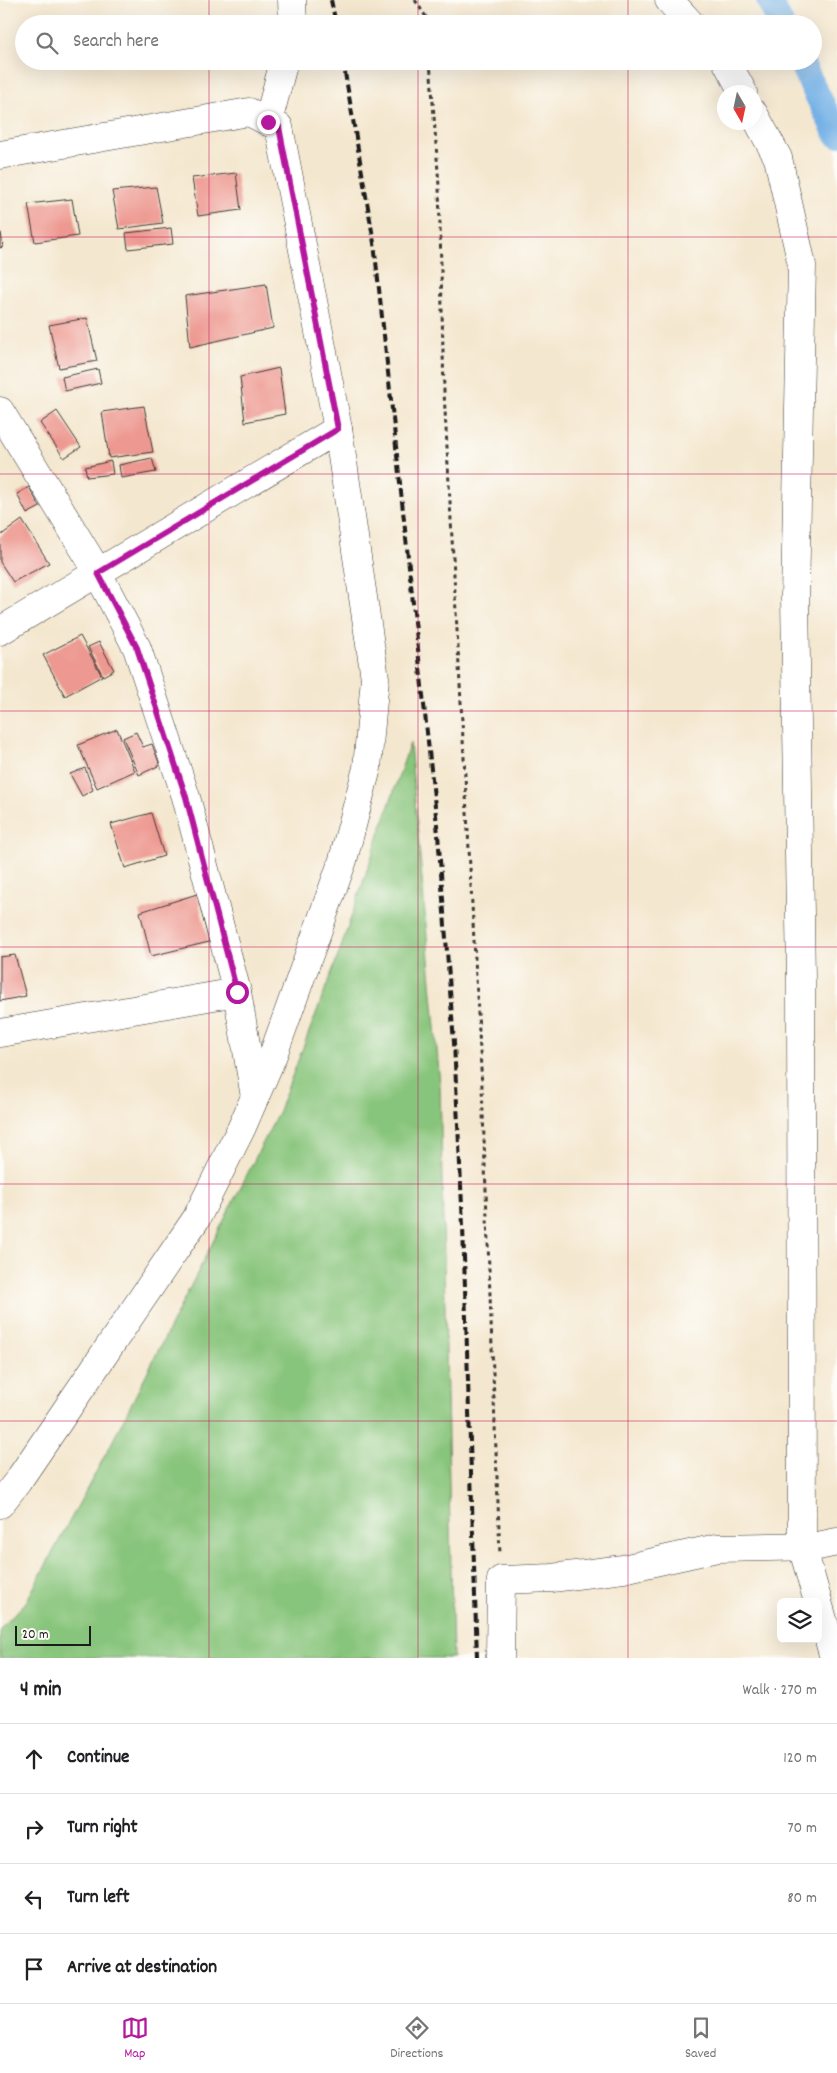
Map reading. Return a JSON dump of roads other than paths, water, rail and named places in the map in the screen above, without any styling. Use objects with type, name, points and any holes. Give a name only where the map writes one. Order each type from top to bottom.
[{"type":"street","points":[[292,0],[293,15]]},
{"type":"street","points":[[669,0],[683,15]]},
{"type":"street","points":[[268,122],[282,70]]},
{"type":"street","points":[[731,70],[739,85]]},
{"type":"street","points":[[0,155],[249,112],[279,127],[338,429],[375,678],[366,768],[343,860],[273,1055],[255,1097],[196,1219],[24,1473],[0,1504]]},
{"type":"street","points":[[762,129],[778,158],[802,265],[795,597],[801,980],[819,1545],[818,1598]]},
{"type":"street","points":[[0,411],[98,573],[137,648],[186,797],[237,992],[255,1097]]},
{"type":"street","points":[[0,631],[338,429]]},
{"type":"street","points":[[0,1033],[237,992]]},
{"type":"street","points":[[500,1658],[501,1580],[552,1578],[623,1569],[717,1548],[819,1545]]},
{"type":"street","points":[[822,1616],[834,1658]]},
{"type":"waterway","points":[[769,0],[776,15]]},
{"type":"waterway","points":[[805,70],[837,134]]},
{"type":"railway","points":[[331,0],[334,15]]},
{"type":"railway","points":[[345,70],[374,243],[438,834],[454,1043],[463,1226],[477,1658]]}]
